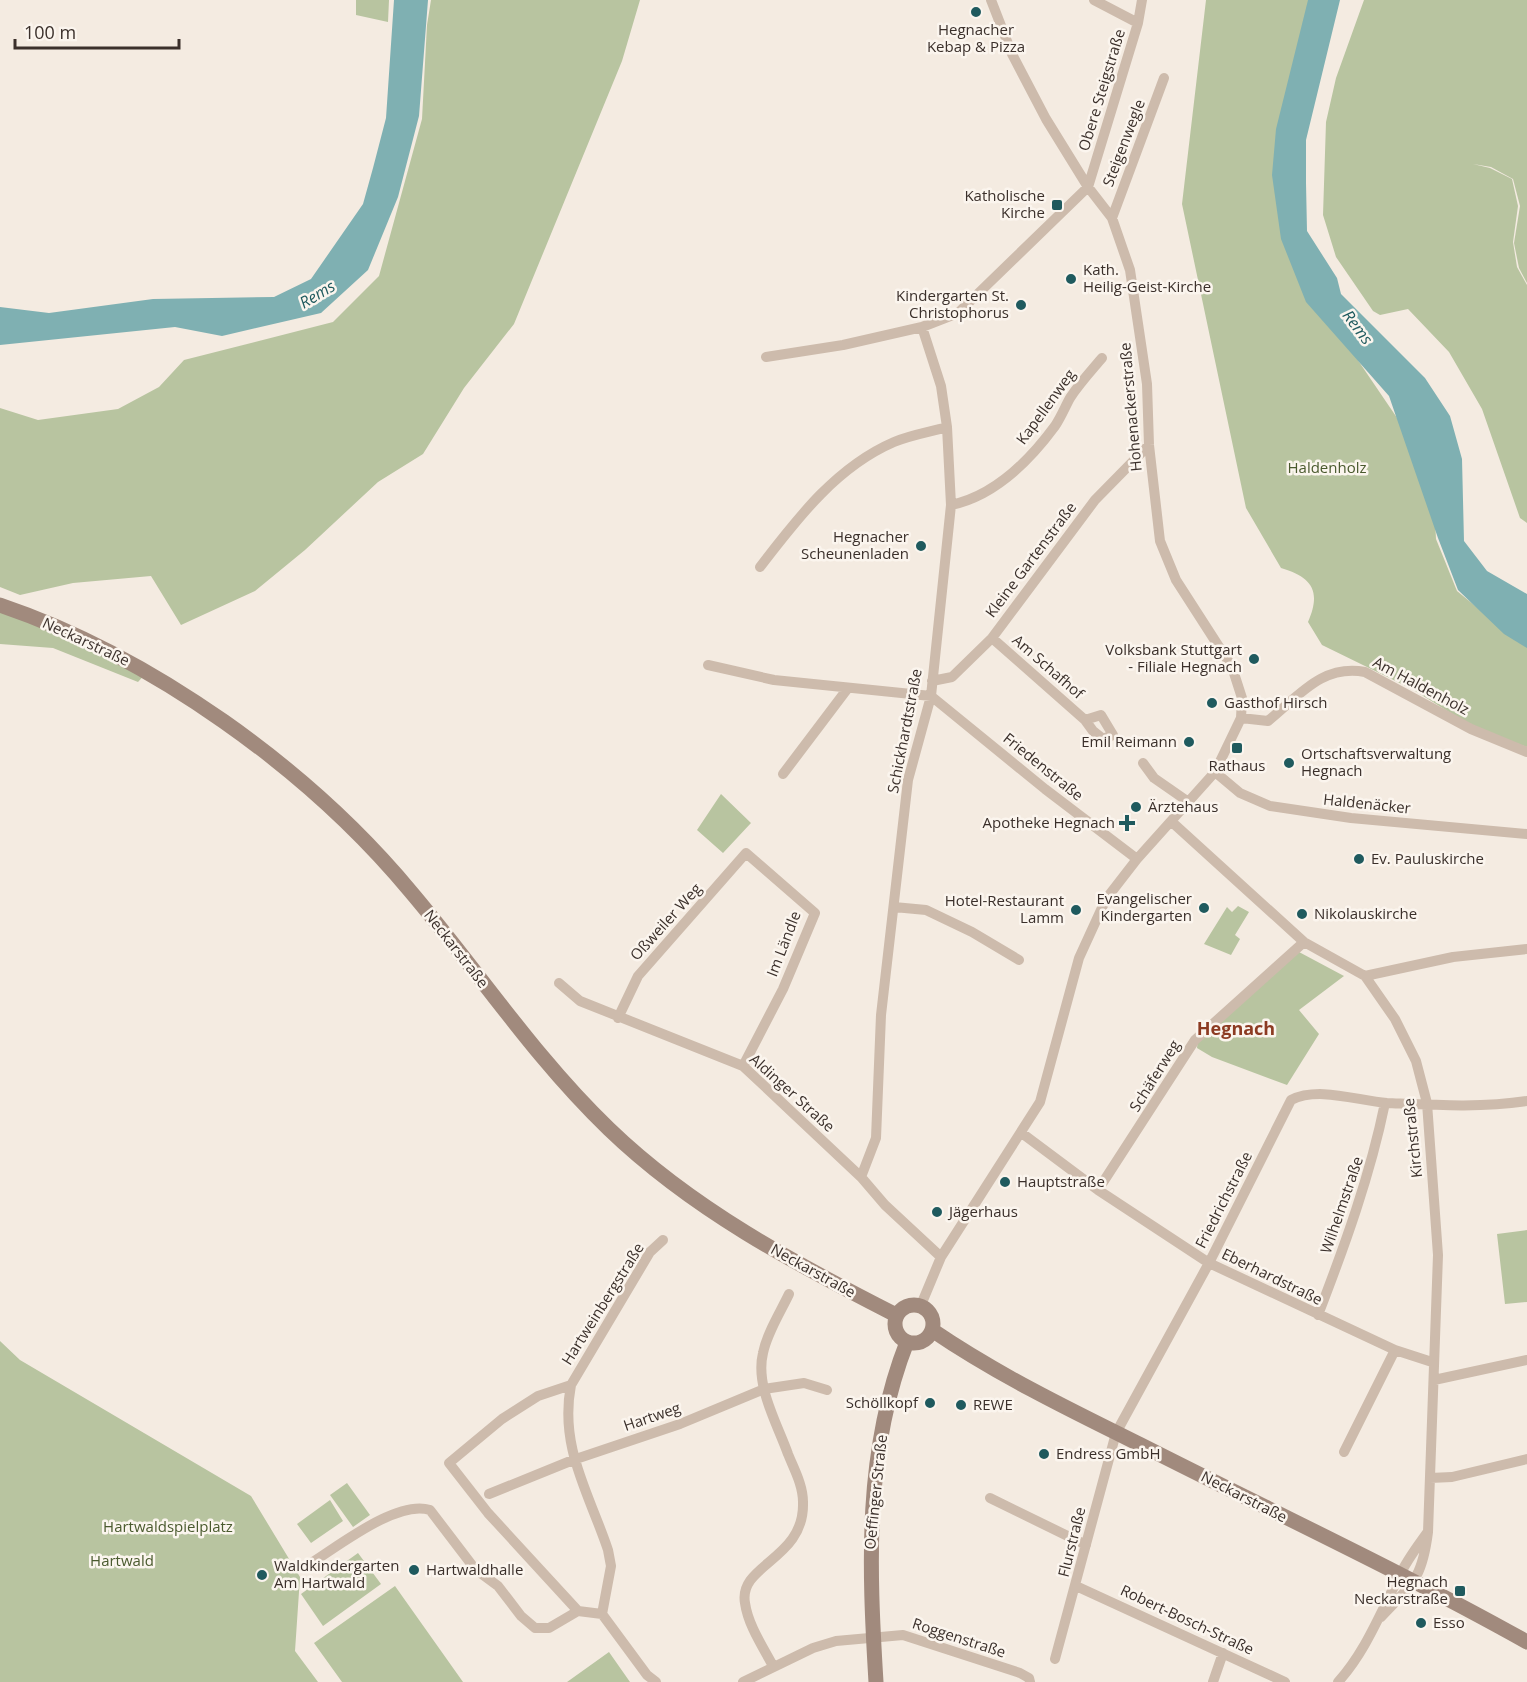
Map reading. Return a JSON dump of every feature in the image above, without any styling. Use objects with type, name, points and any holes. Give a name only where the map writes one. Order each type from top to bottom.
[{"type":"main road","name":"Neckarstraße","points":[[0,605],[62,629],[147,672],[263,752],[351,827],[378,855],[424,907],[542,1059],[585,1106],[636,1153],[683,1191],[769,1247],[896,1315]]},
{"type":"main road","points":[[921,1305],[932,1315],[932,1330],[922,1341],[906,1342],[896,1331],[896,1315],[904,1307],[921,1305]]},
{"type":"main road","name":"Neckarstraße","points":[[932,1330],[1028,1387],[1413,1583],[1455,1602],[1527,1642]]},
{"type":"main road","name":"Oeffinger Straße","points":[[876,1682],[869,1580],[871,1514],[883,1427],[893,1382],[906,1342]]},
{"type":"street","name":"Hohenackerstraße","points":[[991,0],[1012,54],[1088,187],[1112,218],[1133,279],[1147,384],[1149,445],[1160,541],[1176,580],[1232,667],[1242,698],[1241,718]]},
{"type":"street","points":[[1094,0],[1138,23]]},
{"type":"street","name":"Obere Steigstraße","points":[[1088,187],[1138,23],[1142,0]]},
{"type":"street","name":"Steigenwegle","points":[[1112,218],[1164,78]]},
{"type":"street","points":[[766,357],[843,345],[922,327],[958,313],[1088,187]]},
{"type":"street","name":"Schickhardtstraße","points":[[861,1177],[876,1138],[881,1015],[908,780],[931,696],[951,505],[947,427],[941,386],[922,327]]},
{"type":"street","name":"Kapellenweg","points":[[951,505],[970,501],[987,492],[1029,456],[1056,425],[1071,396],[1101,358]]},
{"type":"street","points":[[760,567],[809,504],[854,465],[894,442],[947,427]]},
{"type":"street","name":"Kleine Gartenstraße","points":[[932,681],[952,677],[992,638],[1095,500],[1149,445]]},
{"type":"street","name":"Am Schafhof","points":[[992,638],[1085,720]]},
{"type":"street","points":[[708,665],[774,680],[931,696]]},
{"type":"street","name":"Am Haldenholz","points":[[1241,718],[1268,721],[1326,675],[1353,670],[1365,672],[1471,729],[1527,752]]},
{"type":"street","points":[[783,774],[848,688]]},
{"type":"street","name":"Friedenstraße","points":[[931,696],[1137,860]]},
{"type":"street","points":[[921,1305],[942,1257],[1023,1134],[1040,1102],[1079,958],[1106,899],[1137,860],[1173,823],[1215,772],[1241,718]]},
{"type":"street","points":[[1143,763],[1154,778],[1190,803]]},
{"type":"street","name":"Haldenäcker","points":[[1215,772],[1240,793],[1270,806],[1351,818],[1527,834]]},
{"type":"street","name":"Kirchstraße","points":[[1173,823],[1304,942],[1365,976],[1395,1019],[1411,1051],[1427,1104],[1438,1255],[1432,1362],[1434,1380],[1428,1532],[1424,1563],[1413,1583],[1381,1617]]},
{"type":"street","name":"Oßweiler Weg","points":[[618,1018],[638,976],[746,853]]},
{"type":"street","name":"Im Ländle","points":[[743,1066],[783,989],[815,913],[746,853]]},
{"type":"street","points":[[894,908],[926,910],[972,932],[1019,960]]},
{"type":"street","name":"Schäferweg","points":[[1098,1190],[1196,1040],[1304,942]]},
{"type":"street","points":[[1365,976],[1453,957],[1527,949]]},
{"type":"street","name":"Aldinger Straße","points":[[559,983],[580,1001],[743,1066],[861,1177],[885,1205],[942,1257]]},
{"type":"street","name":"Friedrichstraße","points":[[1116,1433],[1209,1263],[1292,1100],[1307,1093],[1385,1103],[1493,1106],[1527,1101]]},
{"type":"street","name":"Wilhelmstraße","points":[[1318,1315],[1351,1229],[1374,1158],[1385,1103]]},
{"type":"street","name":"Eberhardstraße","points":[[1023,1134],[1098,1190],[1209,1263],[1395,1350],[1432,1362]]},
{"type":"street","name":"Hartweinbergstraße","points":[[602,1614],[611,1566],[609,1550],[573,1460],[567,1426],[571,1385],[650,1252],[663,1240]]},
{"type":"street","points":[[773,1666],[747,1613],[744,1601],[746,1589],[753,1576],[793,1541],[801,1521],[803,1502],[801,1486],[764,1389],[761,1369],[763,1352],[789,1294]]},
{"type":"street","points":[[1344,1452],[1395,1350]]},
{"type":"street","points":[[1434,1380],[1527,1360]]},
{"type":"street","name":"Hartweg","points":[[489,1494],[573,1460],[671,1427],[764,1389],[804,1383],[827,1390]]},
{"type":"street","name":"Hartweinbergstraße","points":[[571,1385],[538,1396],[502,1419],[449,1463],[488,1513],[578,1611]]},
{"type":"street","name":"Flurstraße","points":[[1055,1659],[1116,1433]]},
{"type":"street","points":[[1430,1478],[1452,1477],[1527,1460]]},
{"type":"street","points":[[990,1498],[1086,1545]]},
{"type":"street","points":[[308,1565],[385,1517],[422,1507],[430,1510],[475,1569],[498,1586],[521,1616],[536,1628],[549,1628],[578,1611],[602,1614],[647,1675],[656,1682]]},
{"type":"street","points":[[1338,1682],[1381,1617],[1399,1575],[1428,1532]]},
{"type":"street","name":"Robert-Bosch-Straße","points":[[1076,1586],[1285,1682]]},
{"type":"street","name":"Roggenstraße","points":[[873,1636],[903,1635],[1020,1673],[1029,1678],[1030,1682]]},
{"type":"street","points":[[743,1682],[813,1648],[836,1641],[873,1636]]},
{"type":"street","points":[[1213,1682],[1223,1653]]},
{"type":"green space","points":[[356,0],[389,0],[388,22],[356,15]]},
{"type":"green space","points":[[431,0],[640,0],[622,61],[514,324],[464,388],[423,454],[378,482],[305,550],[255,591],[181,625],[151,576],[73,583],[20,595],[0,587],[0,408],[38,420],[118,409],[159,387],[184,360],[333,322],[379,276],[422,119],[427,25]]},
{"type":"green space","name":"Haldenholz","points":[[1206,0],[1316,0],[1285,240],[1353,353],[1408,434],[1434,499],[1436,539],[1457,591],[1496,623],[1527,634],[1527,747],[1473,727],[1412,689],[1322,645],[1308,622],[1314,601],[1311,586],[1300,576],[1281,568],[1246,508],[1182,204]]},
{"type":"green space","points":[[1364,0],[1527,0],[1527,283],[1519,268],[1514,243],[1520,206],[1513,179],[1491,167],[1473,164],[1490,168],[1512,179],[1518,206],[1513,242],[1517,267],[1527,285],[1527,523],[1520,518],[1482,409],[1449,352],[1408,309],[1380,315],[1373,311],[1336,257],[1323,215],[1326,122],[1336,78]]},
{"type":"green space","points":[[0,605],[147,672],[138,682],[53,648],[0,644]]},
{"type":"green space","points":[[721,794],[751,823],[723,853],[697,830]]},
{"type":"green space","points":[[1238,906],[1249,912],[1235,935],[1240,939],[1231,955],[1204,944],[1227,907],[1232,912]]},
{"type":"green space","points":[[1299,952],[1344,976],[1299,1010],[1319,1034],[1287,1085],[1212,1057],[1197,1048],[1198,1039]]},
{"type":"green space","points":[[1527,1230],[1527,1302],[1505,1304],[1497,1234]]},
{"type":"green space","name":"Hartwald","points":[[0,1341],[20,1360],[251,1496],[300,1577],[295,1651],[318,1682],[0,1682]]},
{"type":"green space","points":[[347,1483],[370,1515],[353,1527],[330,1495]]},
{"type":"green space","points":[[330,1500],[343,1521],[311,1543],[297,1524]]},
{"type":"green space","points":[[358,1553],[381,1584],[323,1626],[301,1594]]},
{"type":"green space","points":[[395,1586],[463,1682],[342,1682],[314,1643]]},
{"type":"green space","points":[[609,1652],[630,1682],[567,1682]]},
{"type":"water","name":"Rems","points":[[394,0],[428,0],[419,116],[398,197],[368,270],[321,313],[222,336],[175,327],[0,345],[0,307],[49,313],[153,299],[274,297],[311,279],[363,204],[386,118]]},
{"type":"water","name":"Rems","points":[[1308,0],[1340,0],[1306,140],[1307,231],[1337,278],[1341,294],[1425,378],[1450,416],[1462,459],[1464,541],[1487,571],[1527,594],[1527,648],[1504,634],[1458,590],[1389,396],[1306,302],[1281,239],[1272,175],[1276,129]]},
{"type":"place","name":"Hegnacher Kebap & Pizza","points":[[976,12]]},
{"type":"place","name":"Katholische Kirche","points":[[1057,205]]},
{"type":"place","name":"Kath. Heilig-Geist-Kirche","points":[[1071,279]]},
{"type":"place","name":"Kindergarten St. Christophorus","points":[[1021,305]]},
{"type":"place","name":"Hegnacher Scheunenladen","points":[[921,546]]},
{"type":"place","name":"Volksbank Stuttgart - Filiale Hegnach","points":[[1254,659]]},
{"type":"place","name":"Gasthof Hirsch","points":[[1212,703]]},
{"type":"place","name":"Emil Reimann","points":[[1189,742]]},
{"type":"place","name":"Rathaus","points":[[1237,748]]},
{"type":"place","name":"Ortschaftsverwaltung Hegnach","points":[[1289,763]]},
{"type":"place","name":"Ärztehaus","points":[[1136,807]]},
{"type":"place","name":"Apotheke Hegnach","points":[[1127,823]]},
{"type":"place","name":"Ev. Pauluskirche","points":[[1359,859]]},
{"type":"place","name":"Evangelischer Kindergarten","points":[[1204,908]]},
{"type":"place","name":"Hotel-Restaurant Lamm","points":[[1076,910]]},
{"type":"place","name":"Nikolauskirche","points":[[1302,914]]},
{"type":"place","name":"Hauptstraße","points":[[1005,1182]]},
{"type":"place","name":"Jägerhaus","points":[[937,1212]]},
{"type":"place","name":"Schöllkopf","points":[[930,1403]]},
{"type":"place","name":"REWE","points":[[961,1405]]},
{"type":"place","name":"Endress GmbH","points":[[1044,1454]]},
{"type":"place","name":"Hartwaldhalle","points":[[414,1570]]},
{"type":"place","name":"Waldkindergarten Am Hartwald","points":[[262,1575]]},
{"type":"place","name":"Hegnach Neckarstraße","points":[[1460,1591]]},
{"type":"place","name":"Esso","points":[[1421,1623]]},
{"type":"district","name":"Hegnach","points":[[1236,1029]]},
{"type":"park label","name":"Hartwaldspielplatz","points":[[168,1527]]}]
